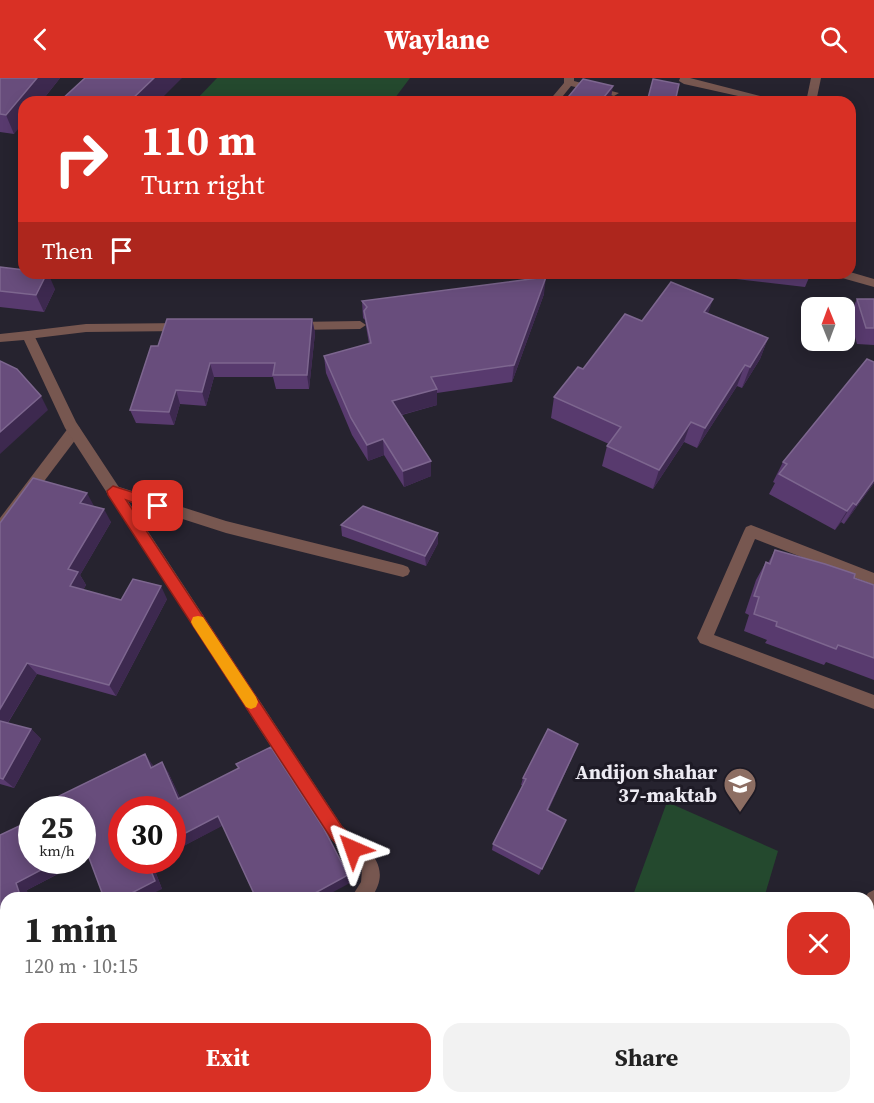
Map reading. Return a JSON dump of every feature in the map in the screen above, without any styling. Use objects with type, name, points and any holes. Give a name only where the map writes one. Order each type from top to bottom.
[{"type":"street","points":[[685,78],[684,81],[752,96]]},
{"type":"street","points":[[811,96],[814,78]]},
{"type":"street","points":[[558,96],[569,80],[614,93]]},
{"type":"street","points":[[856,278],[874,283]]},
{"type":"street","points":[[277,326],[360,326]]},
{"type":"street","points":[[0,338],[86,328],[193,327]]},
{"type":"street","points":[[28,335],[74,431],[336,832],[370,866],[373,878],[365,892]]},
{"type":"street","points":[[0,529],[74,431]]},
{"type":"street","points":[[113,491],[226,527],[403,571]]},
{"type":"street","points":[[874,579],[751,531],[705,638],[874,702]]},
{"type":"green space","points":[[217,78],[410,78],[396,96],[200,96]]},
{"type":"green space","points":[[667,802],[778,851],[766,892],[634,892]]},
{"type":"building","points":[[0,78],[37,78],[22,96],[18,96],[18,101],[6,115],[0,114]]},
{"type":"building","points":[[85,78],[154,78],[135,96],[66,96]]},
{"type":"building","points":[[583,79],[613,86],[605,96],[569,96]]},
{"type":"building","points":[[653,79],[679,84],[676,96],[649,96]]},
{"type":"building","points":[[0,267],[18,269],[18,279],[44,279],[36,295],[0,291]]},
{"type":"building","points":[[545,279],[514,365],[431,377],[437,389],[392,401],[431,461],[403,471],[383,439],[367,445],[351,418],[324,356],[371,343],[364,311],[367,307],[362,301]]},
{"type":"building","points":[[671,282],[713,299],[704,312],[768,338],[750,367],[745,365],[705,428],[691,422],[659,470],[607,446],[621,427],[554,397],[578,367],[583,369],[625,314],[642,321]]},
{"type":"building","points":[[857,299],[874,299],[874,328],[866,328]]},
{"type":"building","points":[[167,319],[312,319],[307,375],[273,375],[275,363],[210,363],[202,392],[176,390],[169,412],[130,410],[151,346],[158,346]]},
{"type":"building","points":[[867,359],[874,362],[874,480],[856,505],[853,503],[847,511],[779,474],[787,464],[783,462]]},
{"type":"building","points":[[0,361],[17,369],[41,396],[0,432]]},
{"type":"building","points":[[33,478],[87,493],[80,503],[104,509],[68,569],[78,572],[70,586],[121,600],[133,579],[161,586],[109,685],[27,663],[0,709],[0,523]]},
{"type":"building","points":[[363,506],[438,533],[425,556],[341,525]]},
{"type":"building","points":[[775,550],[855,574],[854,578],[874,585],[874,658],[838,645],[836,649],[776,626],[777,622],[754,614],[759,597],[754,596],[766,562],[770,564]]},
{"type":"building","points":[[0,721],[31,729],[3,779],[0,778]]},
{"type":"building","points":[[548,729],[578,744],[547,810],[566,820],[542,869],[493,844]]},
{"type":"building","points":[[271,747],[323,827],[348,875],[317,892],[253,892],[218,816],[186,833],[186,796],[184,796],[239,768],[236,764]]},
{"type":"building","points":[[145,754],[151,768],[162,762],[177,796],[108,796],[108,874],[152,874],[155,881],[134,892],[102,892],[95,874],[96,796],[59,796]]},
{"type":"building","points":[[18,827],[18,874],[33,874],[16,883],[19,892],[0,892],[0,835]]},
{"type":"slow traffic","points":[[198,622],[251,702]]},
{"type":"place","name":"Andijon shahar 37-maktab","points":[[740,813]]},
{"type":"route","points":[[158,506],[113,491],[336,832],[353,849]]}]
